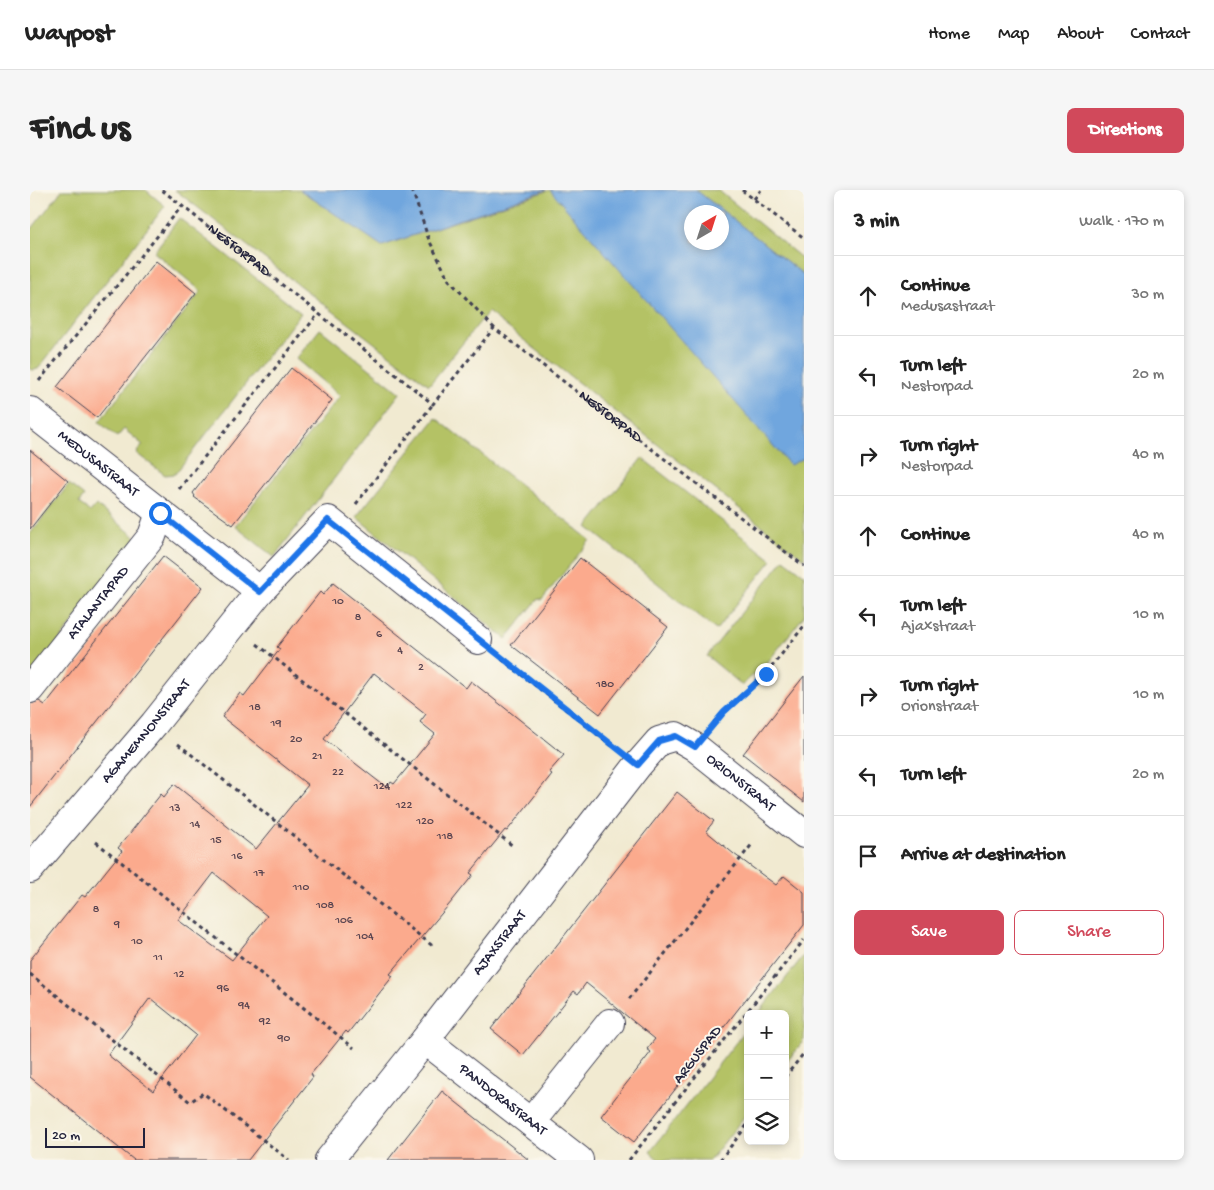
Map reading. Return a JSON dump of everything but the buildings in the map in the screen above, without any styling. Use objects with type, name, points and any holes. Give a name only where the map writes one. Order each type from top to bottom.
[{"type":"street","name":"MEDUSASTRAAT","points":[[34,419],[160,513],[260,592]]},
{"type":"street","name":"ATALANTAPAD","points":[[30,689],[152,536],[160,513]]},
{"type":"street","points":[[260,592],[328,520],[478,640]]},
{"type":"street","name":"AGAMEMNONSTRAAT","points":[[30,869],[154,724],[260,592]]},
{"type":"street","name":"AJAXSTRAAT","points":[[329,1160],[426,1040],[638,765],[659,741],[686,741]]},
{"type":"street","name":"ORIONSTRAAT","points":[[686,741],[804,834]]},
{"type":"street","points":[[531,1122],[610,1023]]},
{"type":"street","name":"PANDORASTRAAT","points":[[426,1040],[579,1160]]},
{"type":"path","name":"NESTORPAD","points":[[162,190],[433,404]]},
{"type":"path","name":"NESTORPAD","points":[[412,190],[428,240],[449,280],[494,328],[804,566]]},
{"type":"path","points":[[742,190],[804,238]]},
{"type":"path","points":[[754,199],[761,190]]},
{"type":"path","points":[[34,419],[36,386],[182,206]]},
{"type":"path","points":[[160,513],[318,314]]},
{"type":"path","points":[[328,520],[352,509],[494,328]]},
{"type":"path","points":[[686,741],[724,712],[766,674],[804,626]]},
{"type":"path","points":[[478,640],[638,765]]},
{"type":"path","points":[[255,642],[514,846]]},
{"type":"path","points":[[154,724],[434,947]]},
{"type":"path","points":[[96,842],[354,1048]]},
{"type":"path","points":[[610,1023],[753,843]]},
{"type":"path","name":"ARGUSPAD","points":[[629,1160],[804,940]]},
{"type":"path","points":[[30,974],[190,1102],[203,1093],[289,1160]]},
{"type":"path","points":[[789,1072],[804,1053]]},
{"type":"path","points":[[720,1160],[744,1129]]},
{"type":"green space","points":[[62,190],[146,190],[165,206],[38,369],[32,370],[30,368],[30,231]]},
{"type":"green space","points":[[175,190],[300,190],[382,246],[550,190],[790,464],[804,458],[804,559],[488,312],[429,385]]},
{"type":"green space","points":[[696,190],[718,190],[804,260],[804,275],[729,216],[729,205],[715,205]]},
{"type":"green space","points":[[179,218],[301,313],[175,474],[165,475],[136,453],[143,445],[124,429],[117,437],[99,422],[201,291],[154,252]]},
{"type":"green space","points":[[320,329],[400,393],[274,557],[235,526],[340,396],[296,359]]},
{"type":"green space","points":[[436,418],[590,540],[542,600],[538,599],[506,639],[356,517]]},
{"type":"green space","points":[[642,458],[772,560],[716,630],[587,527]]},
{"type":"green space","points":[[69,484],[84,496],[79,503],[90,512],[96,505],[138,539],[30,678],[30,534]]},
{"type":"green space","points":[[784,559],[804,574],[804,616],[767,663],[742,685],[707,656]]},
{"type":"green space","points":[[804,955],[804,1040],[789,1059],[789,1010],[761,1010]]},
{"type":"green space","points":[[744,1032],[744,1117],[710,1160],[659,1160],[650,1152]]},
{"type":"water","points":[[300,190],[546,190],[382,246]]},
{"type":"water","points":[[550,190],[696,190],[715,205],[684,205],[684,250],[729,250],[729,216],[804,275],[804,458],[790,465]]},
{"type":"route","points":[[160,513],[260,592],[328,520],[638,765],[659,741],[676,736],[695,747],[724,712],[766,674]]}]
